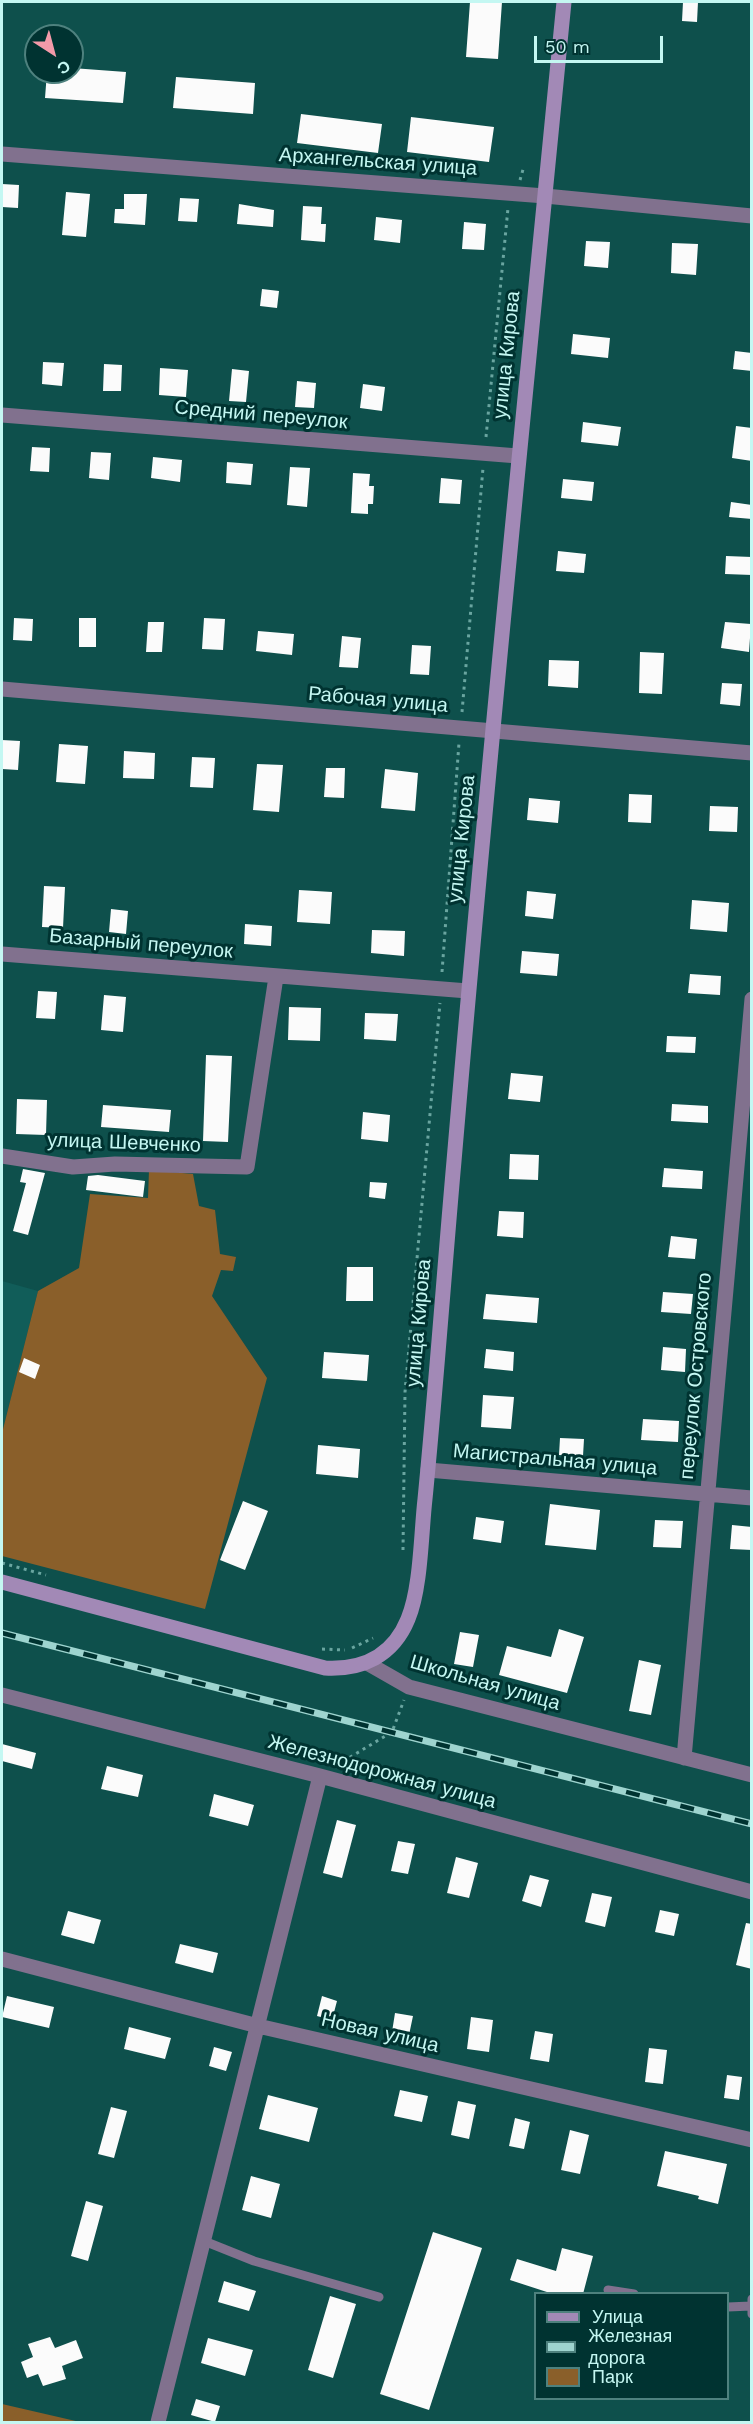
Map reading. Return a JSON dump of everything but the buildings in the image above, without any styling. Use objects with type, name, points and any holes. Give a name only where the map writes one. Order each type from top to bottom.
[{"type":"main road","name":"улица Кирова","points":[[367,1663],[384,1652],[399,1636],[408,1618],[415,1591],[428,1470],[468,991],[518,456],[564,2]]},
{"type":"main road","points":[[2,1582],[324,1668],[344,1669],[367,1663]]},
{"type":"street","name":"Архангельская улица","points":[[2,154],[545,196],[752,216]]},
{"type":"street","name":"Средний переулок","points":[[2,415],[518,456]]},
{"type":"street","name":"Рабочая улица","points":[[2,689],[752,753]]},
{"type":"street","name":"Базарный переулок","points":[[2,954],[468,991]]},
{"type":"street","name":"улица Шевченко","points":[[2,1156],[73,1167],[115,1164],[246,1167],[276,977]]},
{"type":"street","name":"переулок Островского","points":[[684,1758],[752,999]]},
{"type":"street","name":"Магистральная улица","points":[[428,1470],[752,1498]]},
{"type":"street","name":"Школьная улица","points":[[367,1663],[409,1687],[752,1774]]},
{"type":"street","name":"Железнодорожная улица","points":[[2,1695],[320,1776],[752,1892]]},
{"type":"street","points":[[158,2422],[320,1776]]},
{"type":"street","name":"Новая улица","points":[[2,1959],[258,2026],[752,2140]]},
{"type":"lane","points":[[204,2241],[254,2261],[379,2297]]},
{"type":"lane","points":[[608,2290],[621,2292]]},
{"type":"lane","points":[[729,2307],[751,2306]]},
{"type":"path","points":[[403,1554],[405,1392],[441,989],[460,728],[509,194]]},
{"type":"path","points":[[2,1563],[56,1578]]},
{"type":"path","points":[[320,1649],[348,1650],[377,1636]]},
{"type":"path","points":[[320,1776],[392,1732],[409,1687]]},
{"type":"shaded area","points":[[2,1281],[38,1291],[2,1433]]},
{"type":"green space","points":[[149,1170],[193,1174],[199,1206],[215,1210],[220,1254],[236,1257],[233,1271],[221,1270],[212,1296],[267,1378],[205,1609],[2,1556],[2,1433],[38,1291],[79,1268],[90,1194],[148,1198]]},
{"type":"green space","points":[[2,2404],[80,2422],[2,2422]]},
{"type":"railway","points":[[2,1633],[752,1824]]}]
